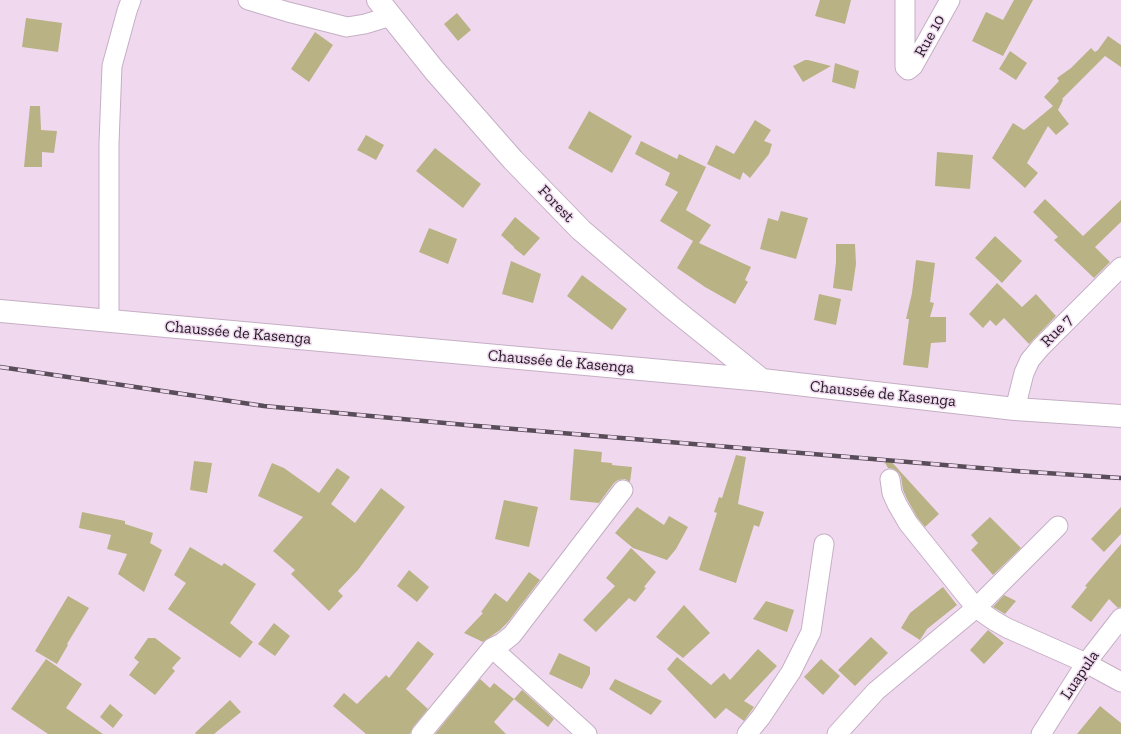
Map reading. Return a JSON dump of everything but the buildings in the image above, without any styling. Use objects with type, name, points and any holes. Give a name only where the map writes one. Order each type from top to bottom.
[{"type":"main road","name":"Forest","points":[[385,8],[434,70],[513,160],[581,230],[671,307],[762,380]]},
{"type":"main road","name":"Chaussée de Kasenga","points":[[0,311],[762,380],[1015,409],[1121,416]]},
{"type":"street","points":[[109,321],[109,143],[112,66],[131,0]]},
{"type":"street","points":[[248,0],[347,27],[365,24],[385,8]]},
{"type":"street","name":"Rue 10","points":[[905,0],[905,67],[908,70],[913,66],[950,0]]},
{"type":"street","name":"Rue 7","points":[[1015,409],[1024,373],[1030,360],[1040,348],[1121,267]]},
{"type":"street","points":[[890,479],[892,493],[908,523],[976,608],[1007,628],[1086,663],[1121,682]]},
{"type":"street","points":[[421,734],[492,648],[502,643],[512,635],[623,490]]},
{"type":"street","points":[[837,734],[876,691],[976,608],[1058,526]]},
{"type":"street","points":[[747,734],[761,717],[790,672],[810,632],[824,544]]},
{"type":"street","name":"Luapula","points":[[1041,734],[1086,663],[1121,618]]},
{"type":"street","points":[[492,648],[587,734]]},
{"type":"railway","points":[[0,367],[264,406],[466,425],[1016,471],[1121,478]]}]
